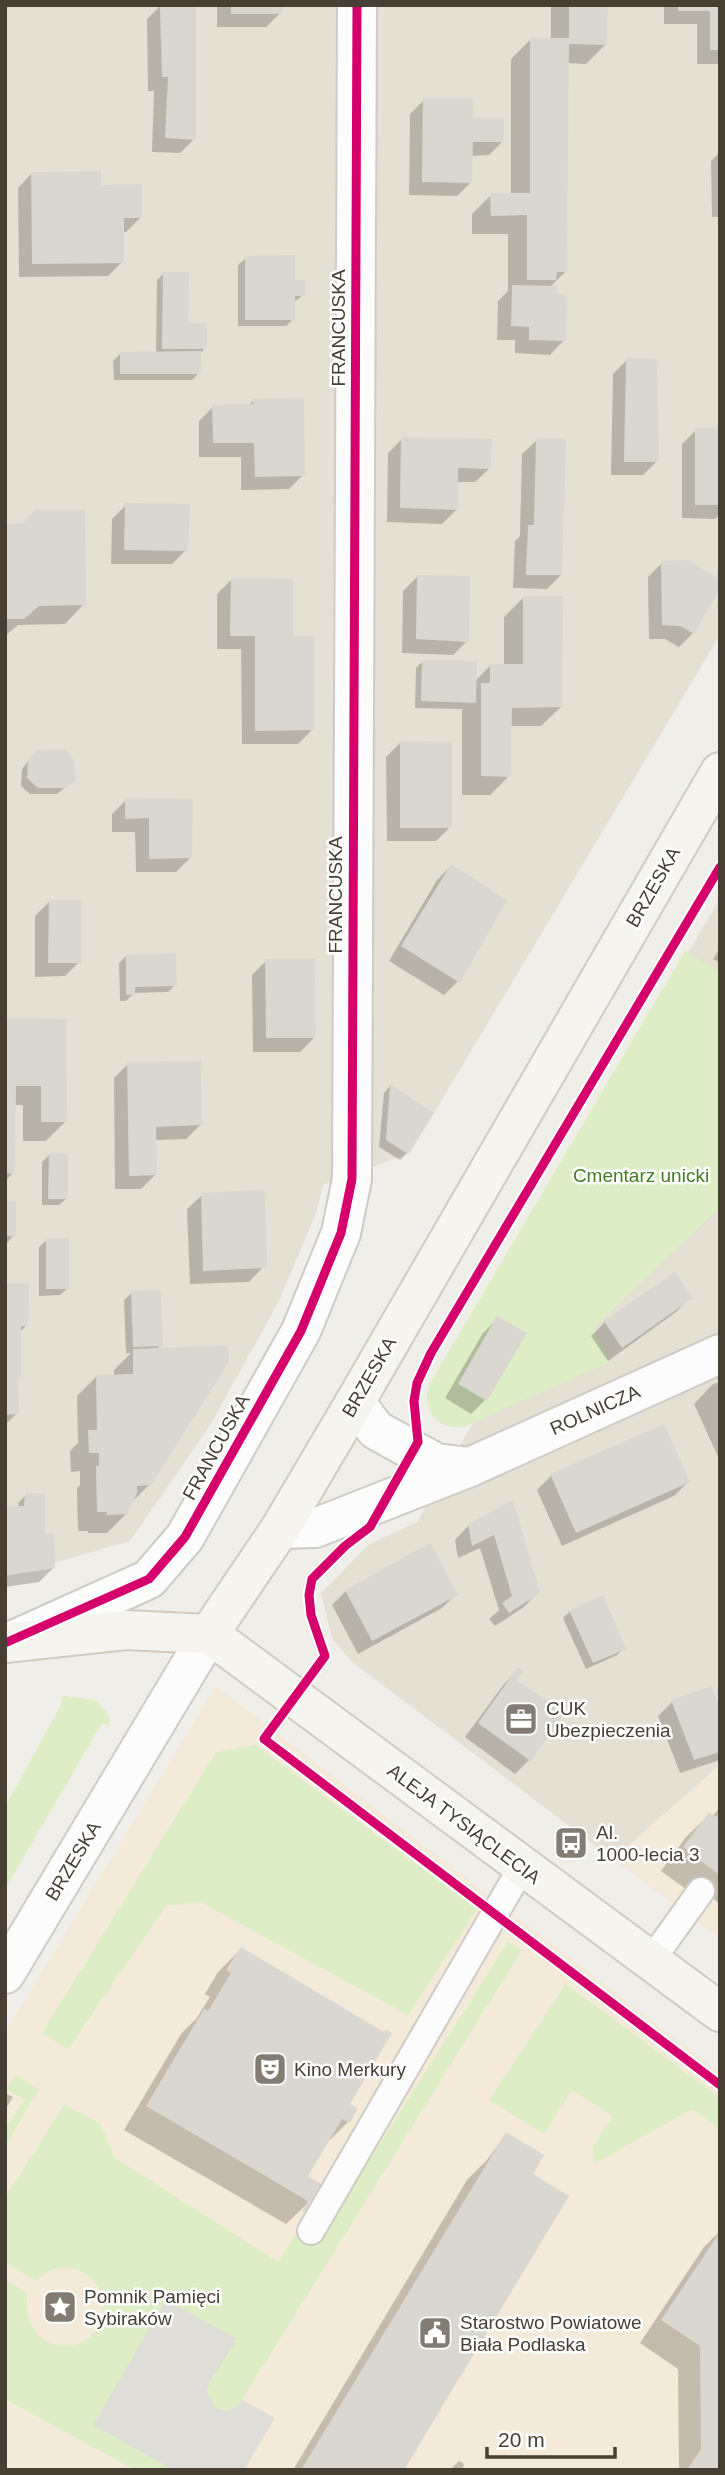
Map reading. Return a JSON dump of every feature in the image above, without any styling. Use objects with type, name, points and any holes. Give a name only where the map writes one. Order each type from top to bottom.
[{"type":"street","name":"FRANCUSKA","points":[[7,1643],[149,1578],[185,1537],[301,1331],[341,1233],[352,1179],[357,5]]},
{"type":"street","name":"BRZESKA","points":[[5,1974],[209,1634],[279,1529],[355,1402],[720,772]]},
{"type":"street","name":"ROLNICZA","points":[[279,1529],[315,1528],[471,1467],[720,1354]]},
{"type":"street","points":[[355,1402],[376,1430],[404,1446],[436,1463],[471,1467]]},
{"type":"street","points":[[7,1643],[126,1630],[209,1634]]},
{"type":"street","name":"ALEJA TYSIĄCLECIA","points":[[209,1634],[720,2012]]},
{"type":"lane","points":[[311,2231],[522,1867]]},
{"type":"lane","points":[[650,1962],[701,1891]]},
{"type":"shaded area","points":[[5,5],[720,5],[720,635],[410,1153],[323,1185],[316,1214],[278,1303],[209,1427],[130,1541],[5,1577]]},
{"type":"shaded area","points":[[720,899],[720,1765],[613,1859],[351,1661],[332,1638],[321,1593],[368,1545],[417,1522],[473,1423],[463,1427],[439,1422],[431,1412],[427,1400],[429,1385]]},
{"type":"shaded area","points":[[216,1686],[720,2073],[720,2470],[5,2470],[5,2033]]},
{"type":"shaded area","points":[[720,1765],[720,1939],[613,1859]]},
{"type":"shaded area","points":[[166,2300],[237,2339],[207,2391],[215,2408],[227,2411],[238,2406],[242,2400],[275,2418],[244,2470],[174,2470],[93,2425]]},
{"type":"green space","name":"Cmentarz unicki","points":[[685,951],[720,972],[720,1207],[593,1328],[610,1362],[463,1427],[446,1425],[430,1410],[427,1394],[429,1385]]},
{"type":"green space","points":[[63,1696],[96,1700],[109,1716],[110,1726],[102,1723],[5,1889],[5,1807],[61,1705]]},
{"type":"green space","points":[[255,1745],[477,1909],[408,2015],[200,1902],[166,1906],[68,2049],[42,2033],[216,1752]]},
{"type":"green space","points":[[508,1942],[522,1950],[238,2406],[227,2411],[215,2408],[207,2391],[236,2339],[166,2301],[94,2425],[174,2470],[135,2470],[5,2399],[5,2280],[28,2293],[31,2325],[37,2334],[54,2344],[65,2346],[85,2340],[97,2327],[103,2310],[103,2301],[97,2285],[88,2275],[76,2269],[56,2269],[36,2281],[5,2262],[5,2198],[64,2105],[100,2123],[115,2158],[278,2262],[310,2212],[341,2205]]},
{"type":"green space","points":[[566,1984],[720,2098],[720,2130],[692,2109],[594,2164],[593,2146],[613,2116],[572,2090],[544,2134],[489,2100]]},
{"type":"green space","points":[[15,2075],[39,2089],[5,2146],[5,2128],[25,2100],[7,2089]]},
{"type":"building","points":[[160,5],[196,5],[196,140],[165,138],[168,77],[162,77]]},
{"type":"building","points":[[231,5],[282,5],[282,14],[231,14]]},
{"type":"building","points":[[569,5],[608,5],[607,45],[569,44],[567,272],[557,272],[556,280],[527,280],[527,215],[491,216],[490,193],[530,193],[530,38],[569,38]]},
{"type":"building","points":[[678,5],[720,5],[720,50],[710,50],[710,11],[678,11]]},
{"type":"building","points":[[423,98],[473,98],[473,118],[504,118],[504,142],[473,142],[472,183],[422,182]]},
{"type":"building","points":[[101,171],[101,185],[142,184],[142,218],[124,218],[124,263],[32,264],[31,172]]},
{"type":"building","points":[[295,255],[295,280],[305,280],[305,296],[295,296],[295,320],[245,320],[245,256]]},
{"type":"building","points":[[163,272],[189,272],[188,323],[207,323],[207,349],[162,349]]},
{"type":"building","points":[[512,285],[557,286],[556,294],[567,295],[566,341],[529,340],[529,327],[511,326]]},
{"type":"building","points":[[201,351],[201,374],[120,374],[120,352]]},
{"type":"building","points":[[626,358],[657,359],[659,462],[624,462]]},
{"type":"building","points":[[304,398],[305,476],[255,477],[254,443],[213,443],[212,405],[253,404],[253,399]]},
{"type":"building","points":[[695,428],[720,428],[720,505],[695,505]]},
{"type":"building","points":[[401,437],[492,439],[491,469],[458,468],[458,510],[400,508]]},
{"type":"building","points":[[536,438],[566,439],[562,575],[526,575],[528,525],[534,525]]},
{"type":"building","points":[[125,503],[190,504],[188,551],[124,550]]},
{"type":"building","points":[[34,510],[85,510],[86,605],[39,606],[24,619],[5,619],[5,524],[23,523]]},
{"type":"building","points":[[688,560],[720,579],[720,589],[694,634],[680,626],[662,625],[661,561]]},
{"type":"building","points":[[417,575],[470,576],[469,642],[416,639]]},
{"type":"building","points":[[231,578],[293,579],[293,636],[314,636],[314,730],[255,731],[255,636],[230,636]]},
{"type":"building","points":[[523,596],[563,596],[562,707],[512,708],[511,777],[481,776],[481,683],[490,683],[490,664],[523,664]]},
{"type":"building","points":[[422,660],[477,661],[476,703],[421,701]]},
{"type":"building","points":[[400,741],[452,742],[452,828],[400,828]]},
{"type":"building","points":[[66,749],[74,761],[76,781],[65,788],[38,788],[27,778],[28,760],[36,750]]},
{"type":"building","points":[[125,798],[193,799],[192,858],[149,859],[149,818],[125,819]]},
{"type":"building","points":[[451,864],[507,900],[460,983],[401,946]]},
{"type":"building","points":[[49,900],[81,900],[81,963],[48,963]]},
{"type":"building","points":[[176,953],[177,986],[135,987],[135,994],[126,995],[126,955]]},
{"type":"building","points":[[265,959],[315,959],[316,1038],[266,1038]]},
{"type":"building","points":[[5,1018],[66,1019],[67,1122],[41,1122],[41,1086],[16,1086],[15,1174],[5,1173]]},
{"type":"building","points":[[201,1061],[202,1125],[156,1127],[157,1175],[129,1176],[127,1062]]},
{"type":"building","points":[[390,1084],[434,1113],[408,1154],[386,1140]]},
{"type":"building","points":[[49,1153],[68,1153],[68,1199],[48,1199]]},
{"type":"building","points":[[263,1190],[265,1268],[203,1271],[201,1193]]},
{"type":"building","points":[[5,1201],[16,1201],[16,1236],[5,1236]]},
{"type":"building","points":[[69,1238],[69,1289],[46,1289],[46,1239]]},
{"type":"building","points":[[675,1272],[693,1298],[622,1348],[604,1321]]},
{"type":"building","points":[[5,1283],[29,1283],[28,1326],[21,1326],[19,1414],[5,1415]]},
{"type":"building","points":[[161,1290],[163,1346],[133,1347],[131,1291]]},
{"type":"building","points":[[497,1316],[527,1333],[487,1401],[458,1384]]},
{"type":"building","points":[[228,1345],[229,1362],[151,1485],[137,1486],[137,1494],[128,1514],[106,1515],[107,1512],[97,1512],[96,1466],[99,1466],[99,1453],[89,1453],[88,1430],[97,1430],[96,1375],[133,1374],[133,1349]]},
{"type":"building","points":[[664,1424],[690,1482],[576,1533],[550,1474]]},
{"type":"building","points":[[25,1493],[45,1494],[45,1534],[54,1534],[55,1568],[5,1576],[5,1506],[24,1506]]},
{"type":"building","points":[[513,1500],[540,1593],[509,1613],[502,1603],[512,1596],[494,1535],[472,1546],[468,1524]]},
{"type":"building","points":[[430,1543],[458,1595],[372,1641],[345,1590]]},
{"type":"building","points":[[603,1595],[626,1649],[593,1663],[569,1610]]},
{"type":"building","name":"CUK Ubezpieczenia","points":[[518,1667],[523,1671],[517,1680],[564,1714],[529,1764],[529,1760],[478,1723]]},
{"type":"building","points":[[711,1686],[720,1708],[720,1752],[694,1760],[671,1700]]},
{"type":"building","points":[[709,1812],[716,1817],[720,1812],[718,1874],[683,1847]]},
{"type":"building","name":"Kino Merkury","points":[[241,1947],[384,2032],[386,2029],[392,2033],[350,2104],[358,2109],[350,2123],[342,2119],[308,2176],[321,2184],[304,2213],[302,2211],[308,2201],[146,2106],[204,2009],[208,2011],[231,1973],[226,1970]]},
{"type":"building","name":"Starostwo Powiatowe Biała Podlaska","points":[[506,2132],[544,2155],[533,2174],[569,2196],[404,2470],[301,2470]]},
{"type":"building","points":[[720,2232],[720,2470],[687,2470],[701,2449],[700,2346],[661,2320]]},
{"type":"cycle path","points":[[5,1643],[149,1579],[185,1537],[301,1331],[341,1233],[352,1179],[357,5]]},
{"type":"cycle path","points":[[720,867],[431,1353],[417,1383],[414,1401],[418,1442],[370,1527],[345,1546],[312,1579],[309,1595],[311,1615],[325,1656],[264,1739],[720,2085]]},
{"type":"place","name":"CUK Ubezpieczenia","points":[[521,1719]]},
{"type":"place","name":"Al. 1000-lecia 3","points":[[571,1843]]},
{"type":"place","name":"Kino Merkury","points":[[270,2069]]},
{"type":"place","name":"Pomnik Pamięci Sybiraków","points":[[60,2307]]},
{"type":"place","name":"Starostwo Powiatowe Biała Podlaska","points":[[435,2333]]}]
